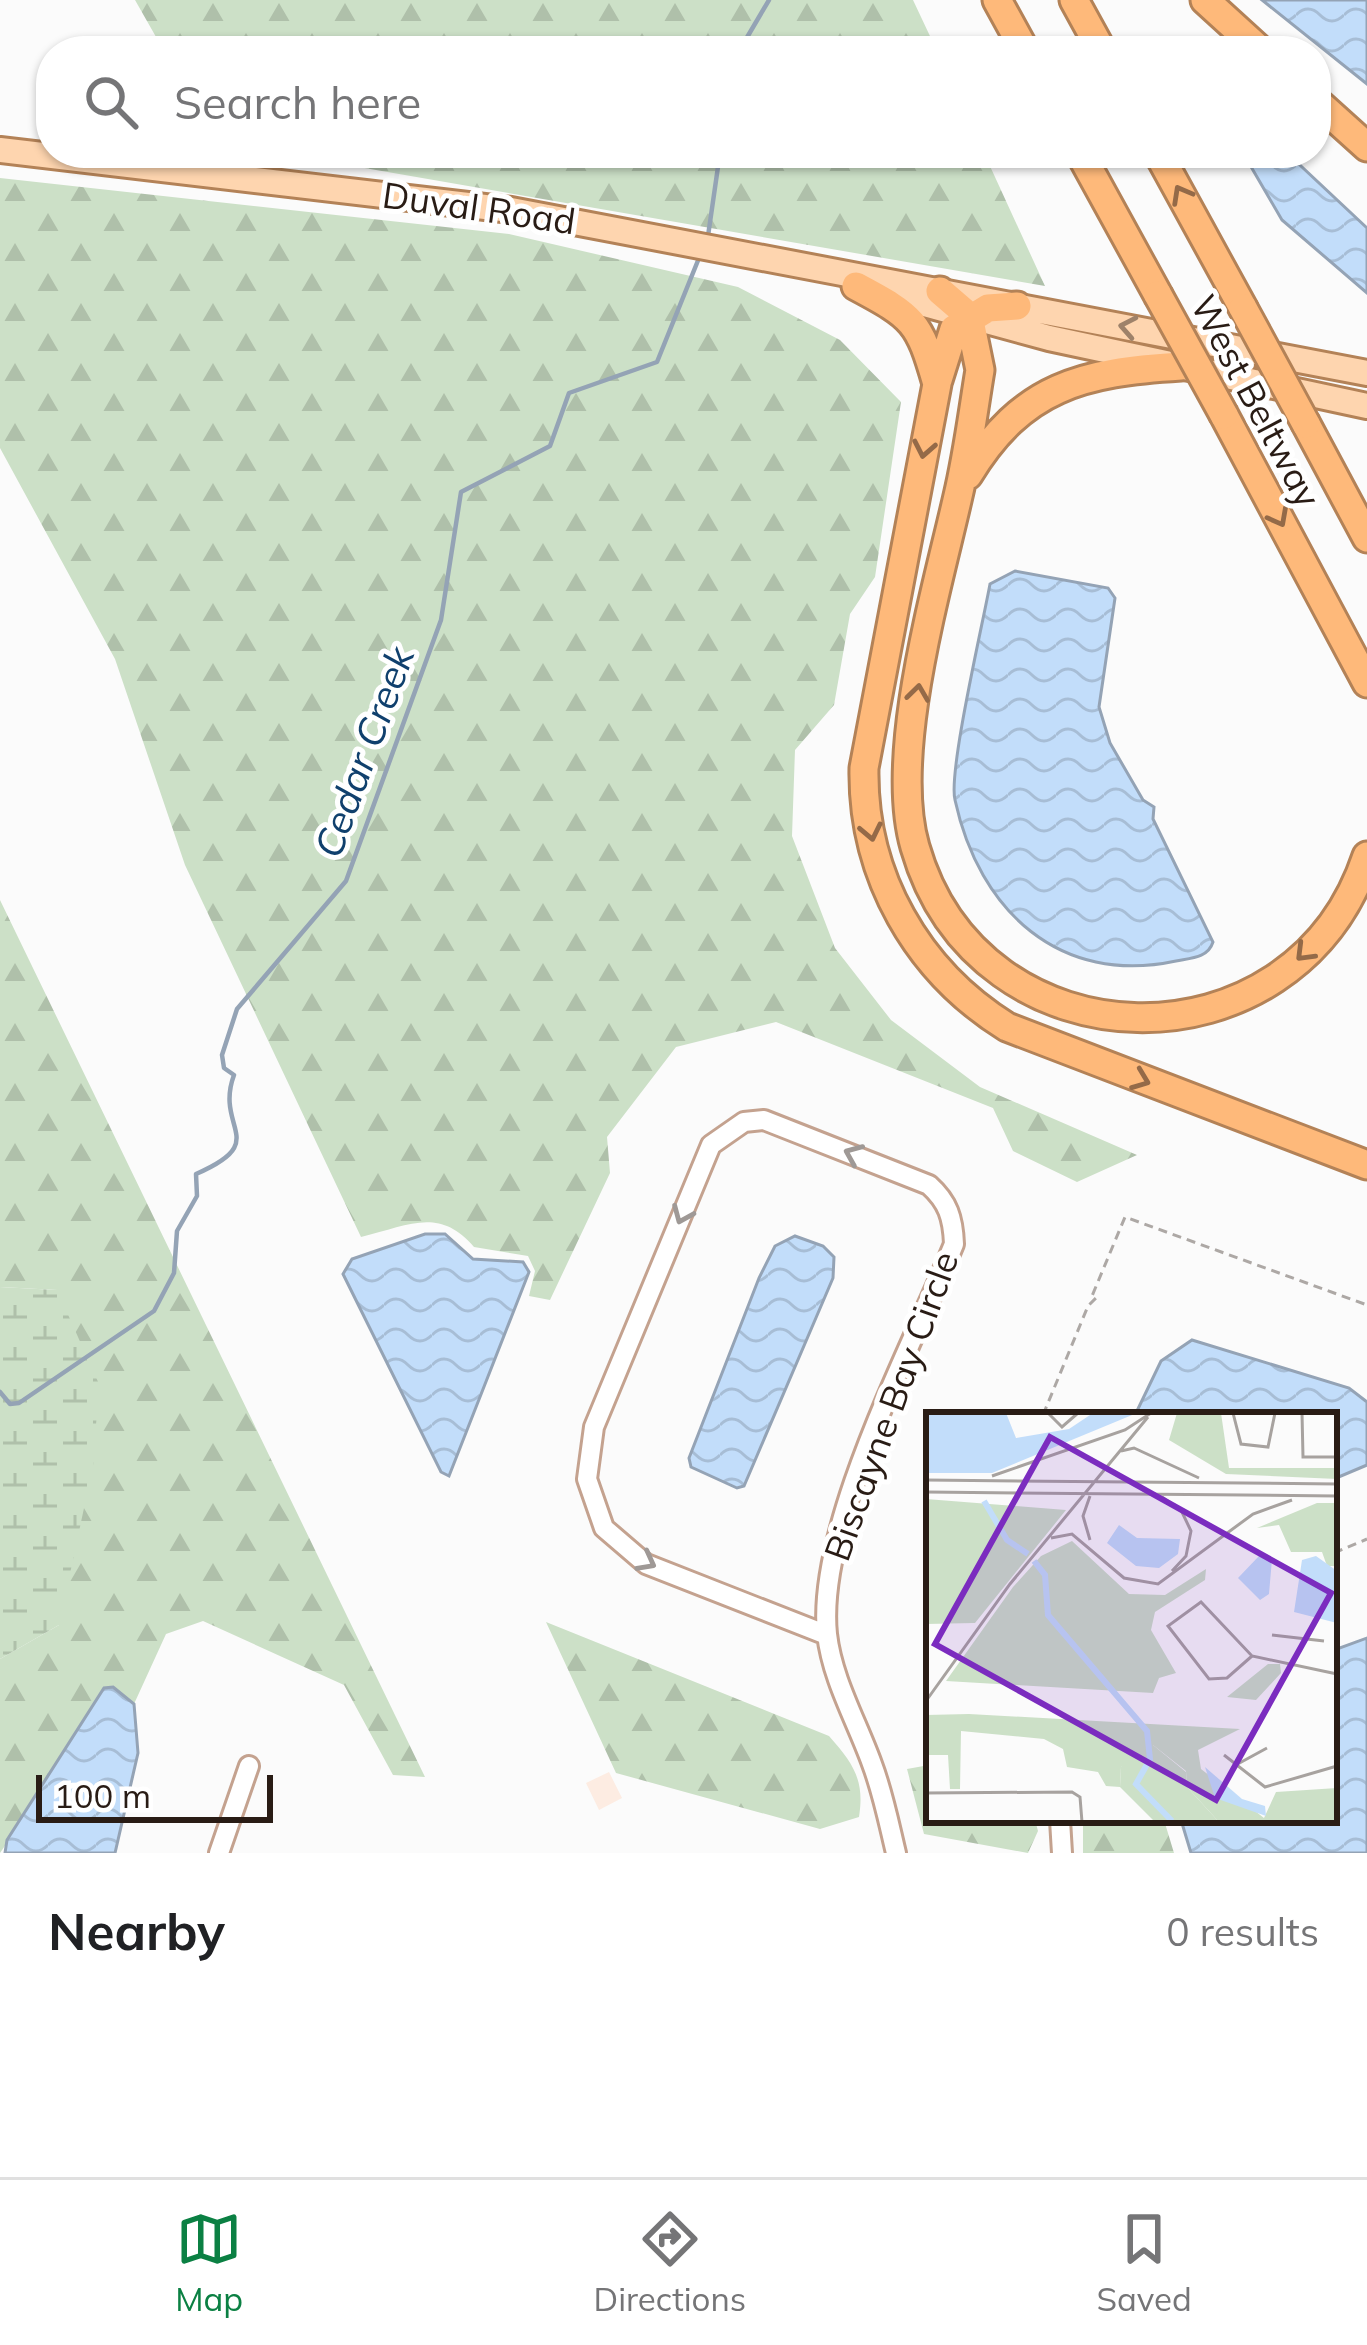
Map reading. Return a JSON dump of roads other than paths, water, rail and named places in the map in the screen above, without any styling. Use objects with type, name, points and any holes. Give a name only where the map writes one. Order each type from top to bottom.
[{"type":"highway","points":[[997,0],[1016,36]]},
{"type":"highway","points":[[1074,0],[1094,36]]},
{"type":"highway","points":[[1205,0],[1245,36]]},
{"type":"highway","points":[[1331,115],[1367,147]]},
{"type":"highway","name":"West Beltway","points":[[1089,168],[1361,671],[1367,702]]},
{"type":"highway","name":"West Beltway","points":[[1166,168],[1367,538]]},
{"type":"highway","points":[[856,286],[900,310],[923,333],[937,384]]},
{"type":"highway","points":[[940,291],[969,316],[980,370],[916,698],[909,814],[918,858],[938,904],[987,961],[1037,996],[1083,1011],[1147,1021],[1208,1010],[1262,987],[1295,963],[1332,923],[1367,856]]},
{"type":"highway","points":[[1017,306],[969,316],[953,329],[937,384],[864,768],[863,798],[876,858],[903,922],[961,995],[1007,1027],[1367,1165]]},
{"type":"highway","points":[[960,488],[989,440],[1022,408],[1058,387],[1094,374],[1181,366]]},
{"type":"main road","name":"Duval Road","points":[[0,150],[36,154]]},
{"type":"main road","name":"Duval Road","points":[[156,168],[512,209],[742,253]]},
{"type":"main road","points":[[742,253],[969,316],[1367,406]]},
{"type":"main road","points":[[742,253],[1367,373]]},
{"type":"street","name":"Biscayne Bay Circle","points":[[744,1122],[782,1124],[929,1185],[949,1210],[954,1244],[835,1540],[827,1635],[646,1564],[620,1547],[604,1528],[587,1479],[594,1427],[711,1145],[744,1122]]},
{"type":"street","points":[[827,1635],[874,1769],[896,1853]]},
{"type":"street","points":[[224,1852],[249,1766]]},
{"type":"street","points":[[1060,1823],[1062,1853]]},
{"type":"water","points":[[1262,0],[1367,0],[1367,84],[1331,55],[1331,36],[1307,36]]},
{"type":"water","points":[[1252,168],[1303,168],[1367,228],[1367,293],[1282,220]]},
{"type":"water","points":[[1015,571],[1108,588],[1115,598],[1099,707],[1110,743],[1143,800],[1154,807],[1153,819],[1213,942],[1203,954],[1134,966],[1096,962],[1061,950],[1031,931],[983,876],[967,840],[954,784],[990,584]]},
{"type":"water","points":[[425,1234],[445,1234],[473,1259],[523,1262],[529,1272],[449,1476],[441,1472],[343,1274],[352,1259]]},
{"type":"water","points":[[795,1236],[823,1246],[834,1257],[833,1278],[744,1486],[737,1488],[691,1467],[689,1458],[759,1278],[775,1246]]},
{"type":"water","points":[[1192,1340],[1349,1388],[1367,1402],[1367,1465],[1337,1478],[1337,1412],[1136,1412],[1161,1361]]},
{"type":"water","points":[[1367,1638],[1367,1853],[1191,1853],[1182,1823],[1337,1823],[1337,1649]]},
{"type":"water","points":[[113,1687],[134,1704],[138,1753],[115,1853],[5,1853],[7,1840],[104,1688]]},
{"type":"waterway","name":"Cedar Creek","points":[[748,36],[769,0]]},
{"type":"waterway","name":"Cedar Creek","points":[[708,236],[718,168]]},
{"type":"waterway","name":"Cedar Creek","points":[[0,1392],[10,1404],[19,1403],[154,1311],[174,1273],[177,1231],[197,1196],[196,1174],[219,1162],[236,1142],[230,1109],[234,1075],[224,1068],[222,1055],[237,1009],[346,881],[441,620],[461,492],[550,446],[569,393],[657,362],[699,258]]}]
